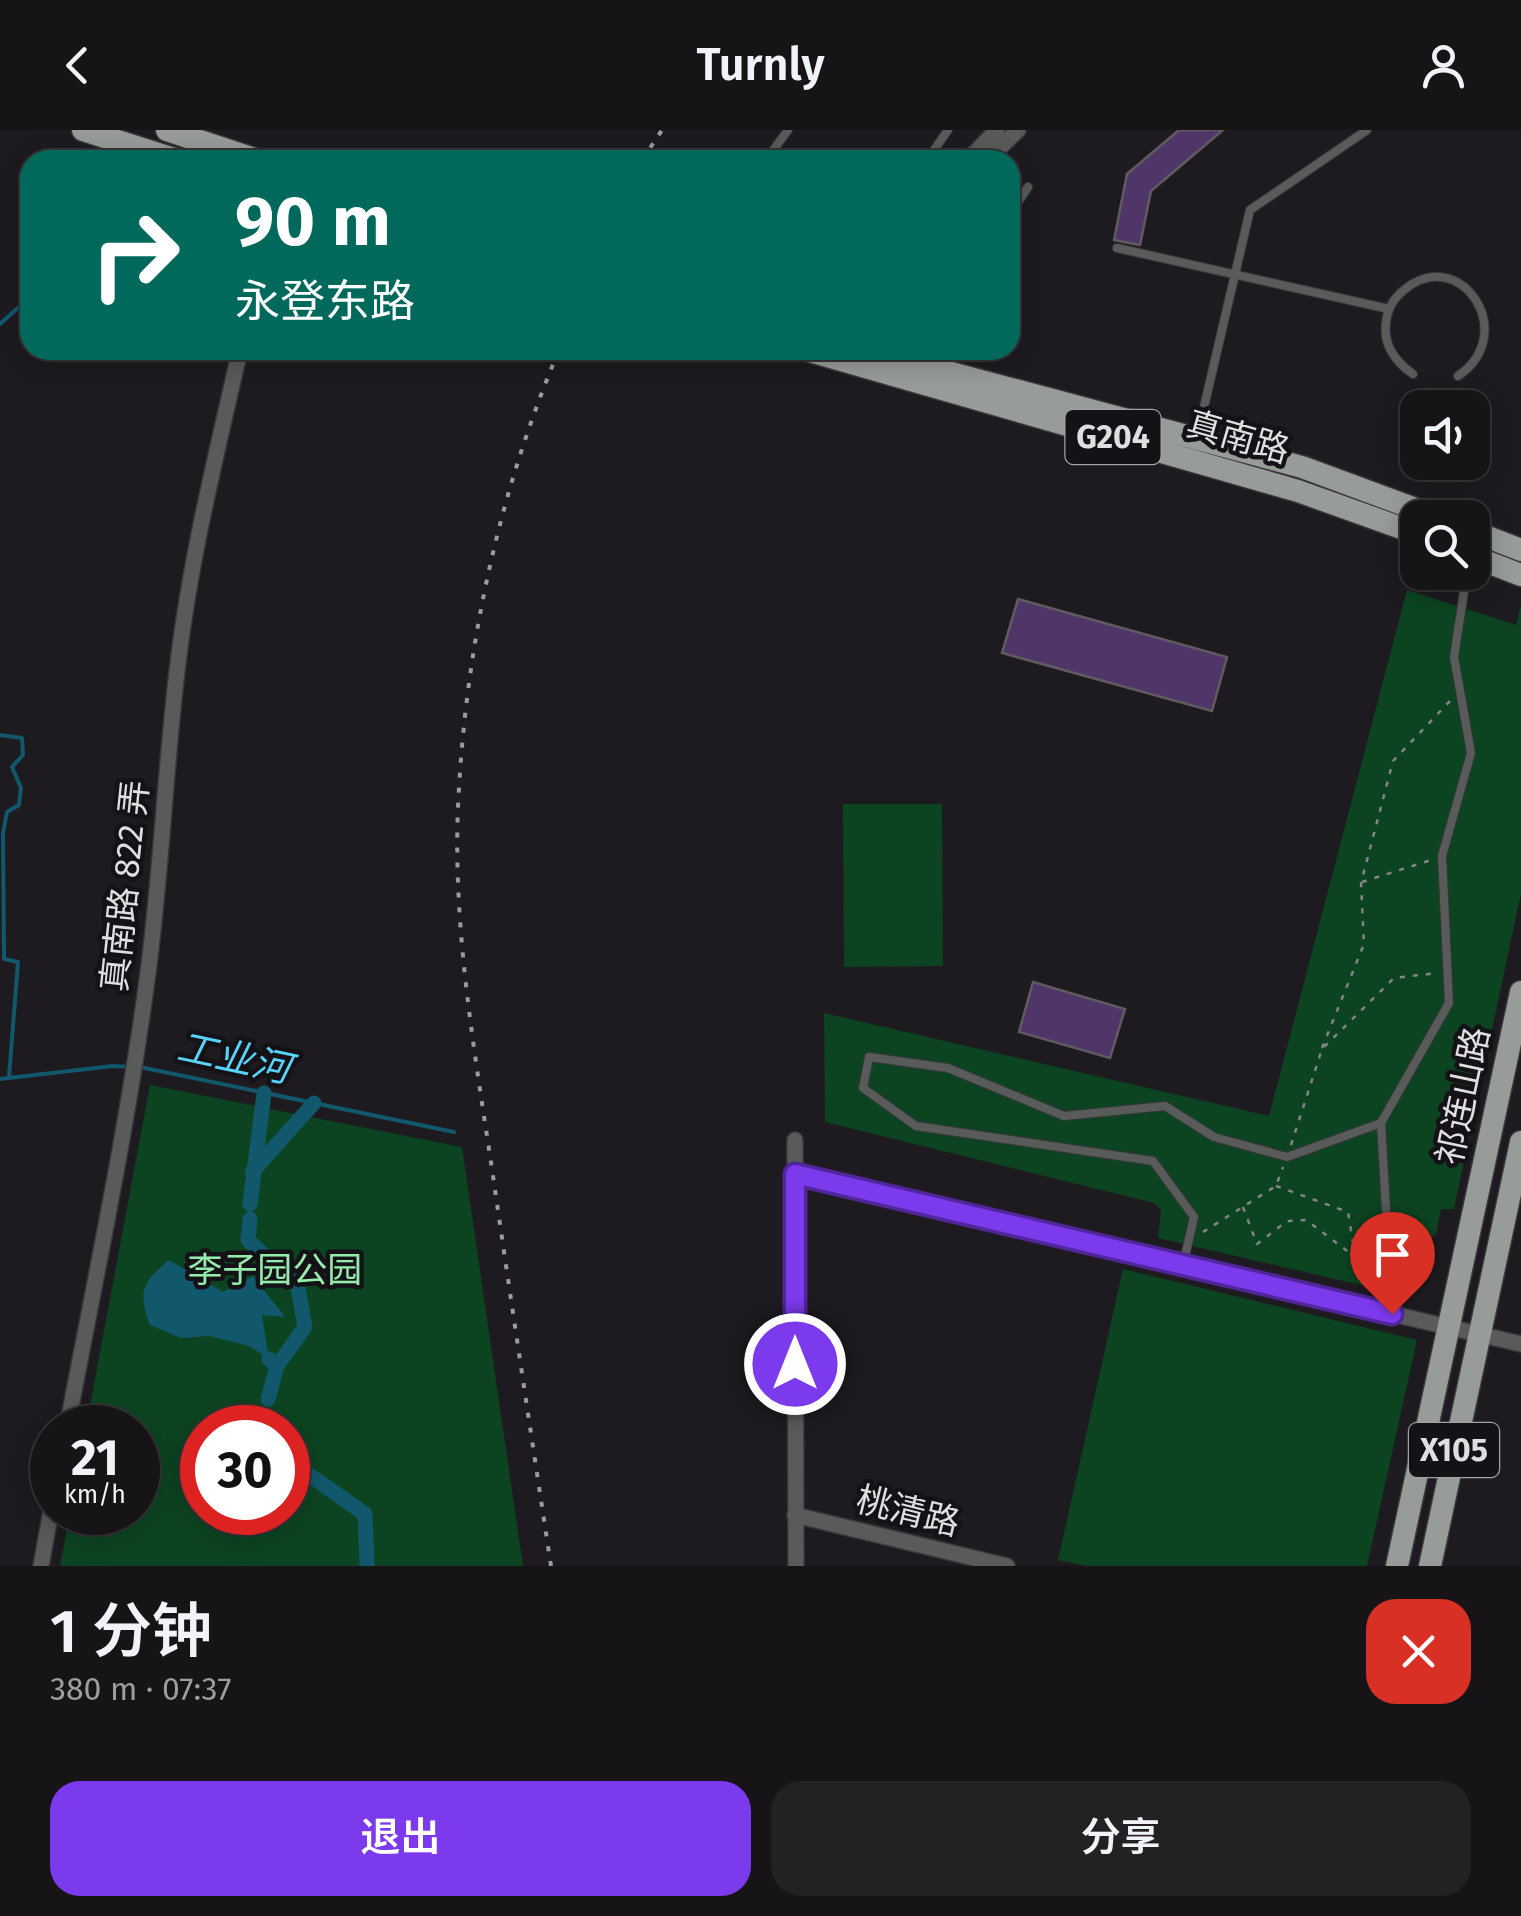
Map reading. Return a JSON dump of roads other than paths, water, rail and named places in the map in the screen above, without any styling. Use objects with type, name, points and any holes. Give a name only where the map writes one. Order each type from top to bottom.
[{"type":"main road","points":[[83,130],[146,150]]},
{"type":"main road","points":[[167,130],[226,150]]},
{"type":"main road","name":"真南路","points":[[911,363],[1302,467],[1400,503]]},
{"type":"main road","name":"真南路","points":[[911,363],[1400,528]]},
{"type":"main road","points":[[1490,538],[1521,550]]},
{"type":"main road","points":[[1490,563],[1521,575]]},
{"type":"main road","name":"祁连山路","points":[[1397,1566],[1521,992]]},
{"type":"main road","name":"祁连山路","points":[[1430,1566],[1521,1142]]},
{"type":"street","points":[[978,150],[997,130]]},
{"type":"street","points":[[998,150],[1017,130]]},
{"type":"street","name":"真南路 822 弄","points":[[71,1405],[137,1052],[156,906],[185,613],[207,492],[238,360]]},
{"type":"street","points":[[794,1140],[796,1566]]},
{"type":"street","points":[[795,1174],[1521,1344]]},
{"type":"street","name":"桃清路","points":[[796,1515],[1007,1566]]},
{"type":"street","points":[[41,1566],[47,1535]]},
{"type":"lane","points":[[1197,437],[1250,210],[1368,130]]},
{"type":"lane","points":[[1020,199],[1028,187]]},
{"type":"lane","points":[[1117,248],[1389,309]]},
{"type":"lane","points":[[1413,374],[1394,358],[1388,346],[1389,309],[1407,286],[1420,280],[1448,278],[1474,292],[1488,316],[1489,331],[1480,358],[1458,376]]},
{"type":"lane","points":[[1392,1314],[1381,1122],[1449,1003],[1442,856],[1471,753],[1454,657],[1464,590]]},
{"type":"lane","points":[[1183,1265],[1194,1217],[1152,1161],[916,1126],[864,1088],[869,1057],[948,1068],[1064,1116],[1165,1106],[1214,1137],[1287,1156],[1381,1122]]},
{"type":"water","points":[[169,1260],[223,1292],[253,1276],[285,1317],[262,1315],[269,1359],[249,1346],[209,1336],[181,1338],[150,1325],[144,1304],[145,1288]]},
{"type":"waterway","points":[[0,324],[20,306]]},
{"type":"waterway","points":[[0,735],[22,738],[23,755],[12,767],[21,788],[19,805],[7,812],[3,833],[4,959],[18,962],[9,1077]]},
{"type":"waterway","name":"工业河","points":[[0,1079],[131,1067]]},
{"type":"waterway","name":"工业河","points":[[140,1067],[454,1132]]},
{"type":"waterway","points":[[250,1204],[264,1093]]},
{"type":"waterway","points":[[252,1172],[314,1103]]},
{"type":"waterway","points":[[250,1219],[248,1240],[298,1288],[305,1327],[277,1366],[269,1359]]},
{"type":"waterway","points":[[268,1399],[277,1366]]},
{"type":"waterway","points":[[310,1475],[365,1514],[367,1566]]},
{"type":"railway","points":[[649,150],[662,130]]},
{"type":"railway","points":[[551,1566],[472,1034],[457,852],[468,690],[488,574],[518,460],[555,360]]},
{"type":"park label","name":"李子园公园","points":[[275,1270]]}]
